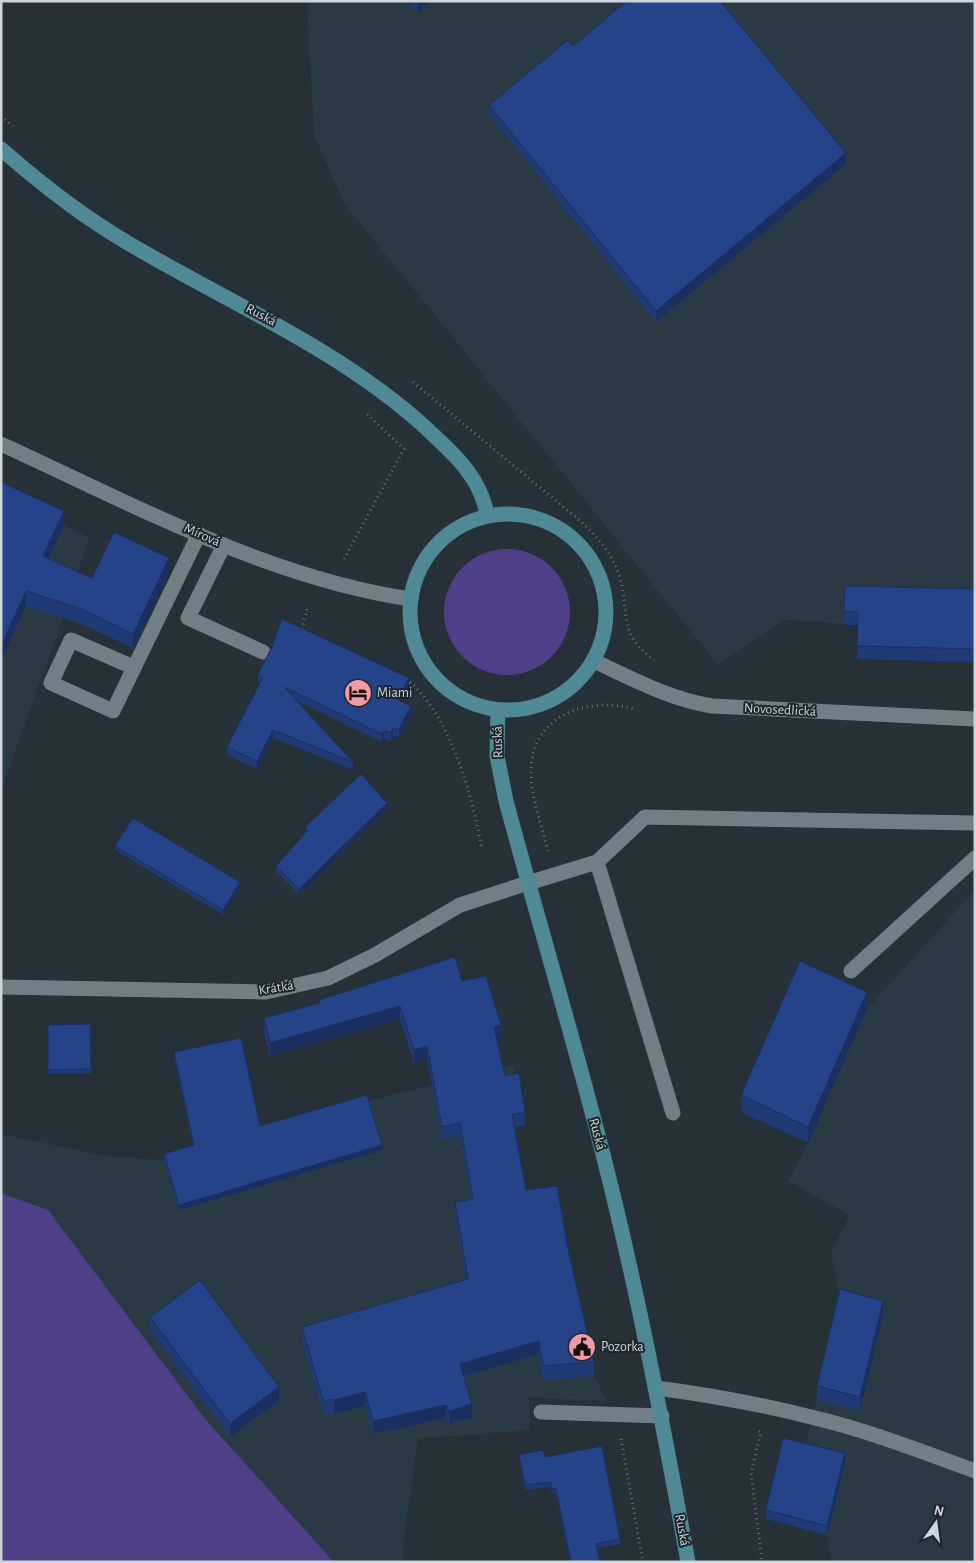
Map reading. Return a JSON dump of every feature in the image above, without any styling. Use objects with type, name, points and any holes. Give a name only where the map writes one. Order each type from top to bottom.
[{"type":"main road","name":"Ruská","points":[[1,149],[69,203],[127,242],[272,321],[376,387],[406,410],[452,452],[476,484],[488,516]]},
{"type":"main road","points":[[520,514],[551,524],[577,542],[596,568],[606,598],[605,630],[594,661],[576,683],[553,700],[526,709],[498,710],[469,703],[444,687],[425,665],[413,638],[410,619],[411,599],[416,578],[426,559],[440,542],[457,528],[488,516],[520,514]]},
{"type":"main road","name":"Ruská","points":[[498,710],[497,756],[528,884],[598,1136],[657,1388],[688,1562]]},
{"type":"street","name":"Mírová","points":[[1,444],[224,545],[316,578],[368,593],[411,599]]},
{"type":"street","points":[[133,667],[71,640],[51,683],[113,711],[199,534]]},
{"type":"street","points":[[224,545],[188,618],[263,652]]},
{"type":"street","name":"Novosedlická","points":[[594,661],[678,699],[712,706],[975,719]]},
{"type":"street","points":[[673,1113],[597,862],[644,817],[975,823]]},
{"type":"street","points":[[851,971],[975,858]]},
{"type":"street","name":"Krátká","points":[[1,988],[266,992],[328,978],[375,955],[460,904],[597,862]]},
{"type":"street","points":[[657,1388],[717,1396],[812,1417],[868,1433],[975,1470]]},
{"type":"street","points":[[541,1412],[662,1416]]},
{"type":"path","points":[[342,563],[404,449]]},
{"type":"path","points":[[308,606],[302,628],[310,632]]},
{"type":"path","points":[[403,677],[419,694],[452,744],[474,807],[482,848]]},
{"type":"path","points":[[616,1415],[643,1562]]},
{"type":"path","points":[[753,1430],[761,1432],[751,1473],[762,1562]]},
{"type":"shaded area","points":[[307,1],[975,1],[975,662],[857,659],[858,625],[784,620],[718,665],[344,203],[314,135]]},
{"type":"shaded area","points":[[1,496],[89,537],[63,618],[1,790]]},
{"type":"shaded area","points":[[507,549],[531,554],[551,568],[565,588],[570,612],[565,636],[551,656],[531,670],[507,675],[483,670],[463,656],[449,636],[444,612],[449,588],[463,568],[483,554]]},
{"type":"shaded area","points":[[975,890],[975,1562],[832,1562],[827,1535],[838,1488],[804,1451],[840,1302],[831,1252],[850,1215],[788,1181],[808,1143],[867,1009]]},
{"type":"shaded area","points":[[513,1065],[519,1086],[525,1125],[513,1128],[526,1203],[594,1376],[607,1401],[529,1398],[530,1430],[418,1439],[401,1562],[334,1562],[205,1419],[48,1210],[1,1193],[1,1134],[110,1157],[164,1160],[367,1101]]},
{"type":"shaded area","points":[[1,1193],[48,1210],[205,1419],[334,1562],[1,1562]]},
{"type":"building","points":[[627,1],[720,1],[846,153],[656,311],[489,105],[568,40],[573,46]]},
{"type":"building","points":[[1,482],[64,511],[43,556],[92,578],[114,532],[169,558],[133,634],[79,608],[26,591],[1,646]]},
{"type":"building","points":[[845,586],[975,589],[975,649],[857,646],[858,612],[844,612]]},
{"type":"building","points":[[282,619],[409,678],[398,700],[411,706],[399,729],[393,728],[391,733],[384,731],[382,734],[284,687],[353,762],[273,730],[257,761],[227,747],[263,677],[258,674],[272,647]]},
{"type":"building","points":[[361,774],[387,803],[299,889],[276,866],[307,831],[305,827]]},
{"type":"building","points":[[133,818],[240,882],[223,910],[115,846]]},
{"type":"building","points":[[455,957],[462,981],[486,976],[501,1025],[494,1027],[505,1076],[519,1073],[525,1112],[512,1115],[526,1190],[557,1186],[568,1249],[594,1362],[543,1366],[539,1341],[460,1364],[472,1404],[449,1411],[446,1405],[373,1421],[365,1392],[334,1400],[323,1400],[302,1327],[468,1279],[455,1202],[473,1199],[460,1123],[442,1127],[427,1046],[414,1050],[400,1006],[270,1043],[264,1018],[320,1003],[319,1000]]},
{"type":"building","points":[[800,961],[867,992],[808,1127],[741,1095]]},
{"type":"building","points":[[90,1024],[91,1069],[48,1070],[48,1025]]},
{"type":"building","points":[[241,1038],[260,1126],[367,1095],[382,1145],[179,1205],[164,1154],[194,1145],[174,1052]]},
{"type":"building","points":[[200,1280],[279,1387],[230,1424],[150,1317]]},
{"type":"building","points":[[840,1289],[883,1301],[860,1397],[817,1386]]},
{"type":"building","points":[[783,1438],[845,1453],[827,1526],[766,1510]]},
{"type":"building","points":[[602,1446],[620,1539],[596,1544],[600,1562],[571,1562],[556,1489],[552,1489],[550,1482],[525,1485],[519,1455],[543,1450],[545,1457]]},
{"type":"place","name":"Miami","points":[[358,693]]},
{"type":"place","name":"Pozorka","points":[[582,1347]]}]
